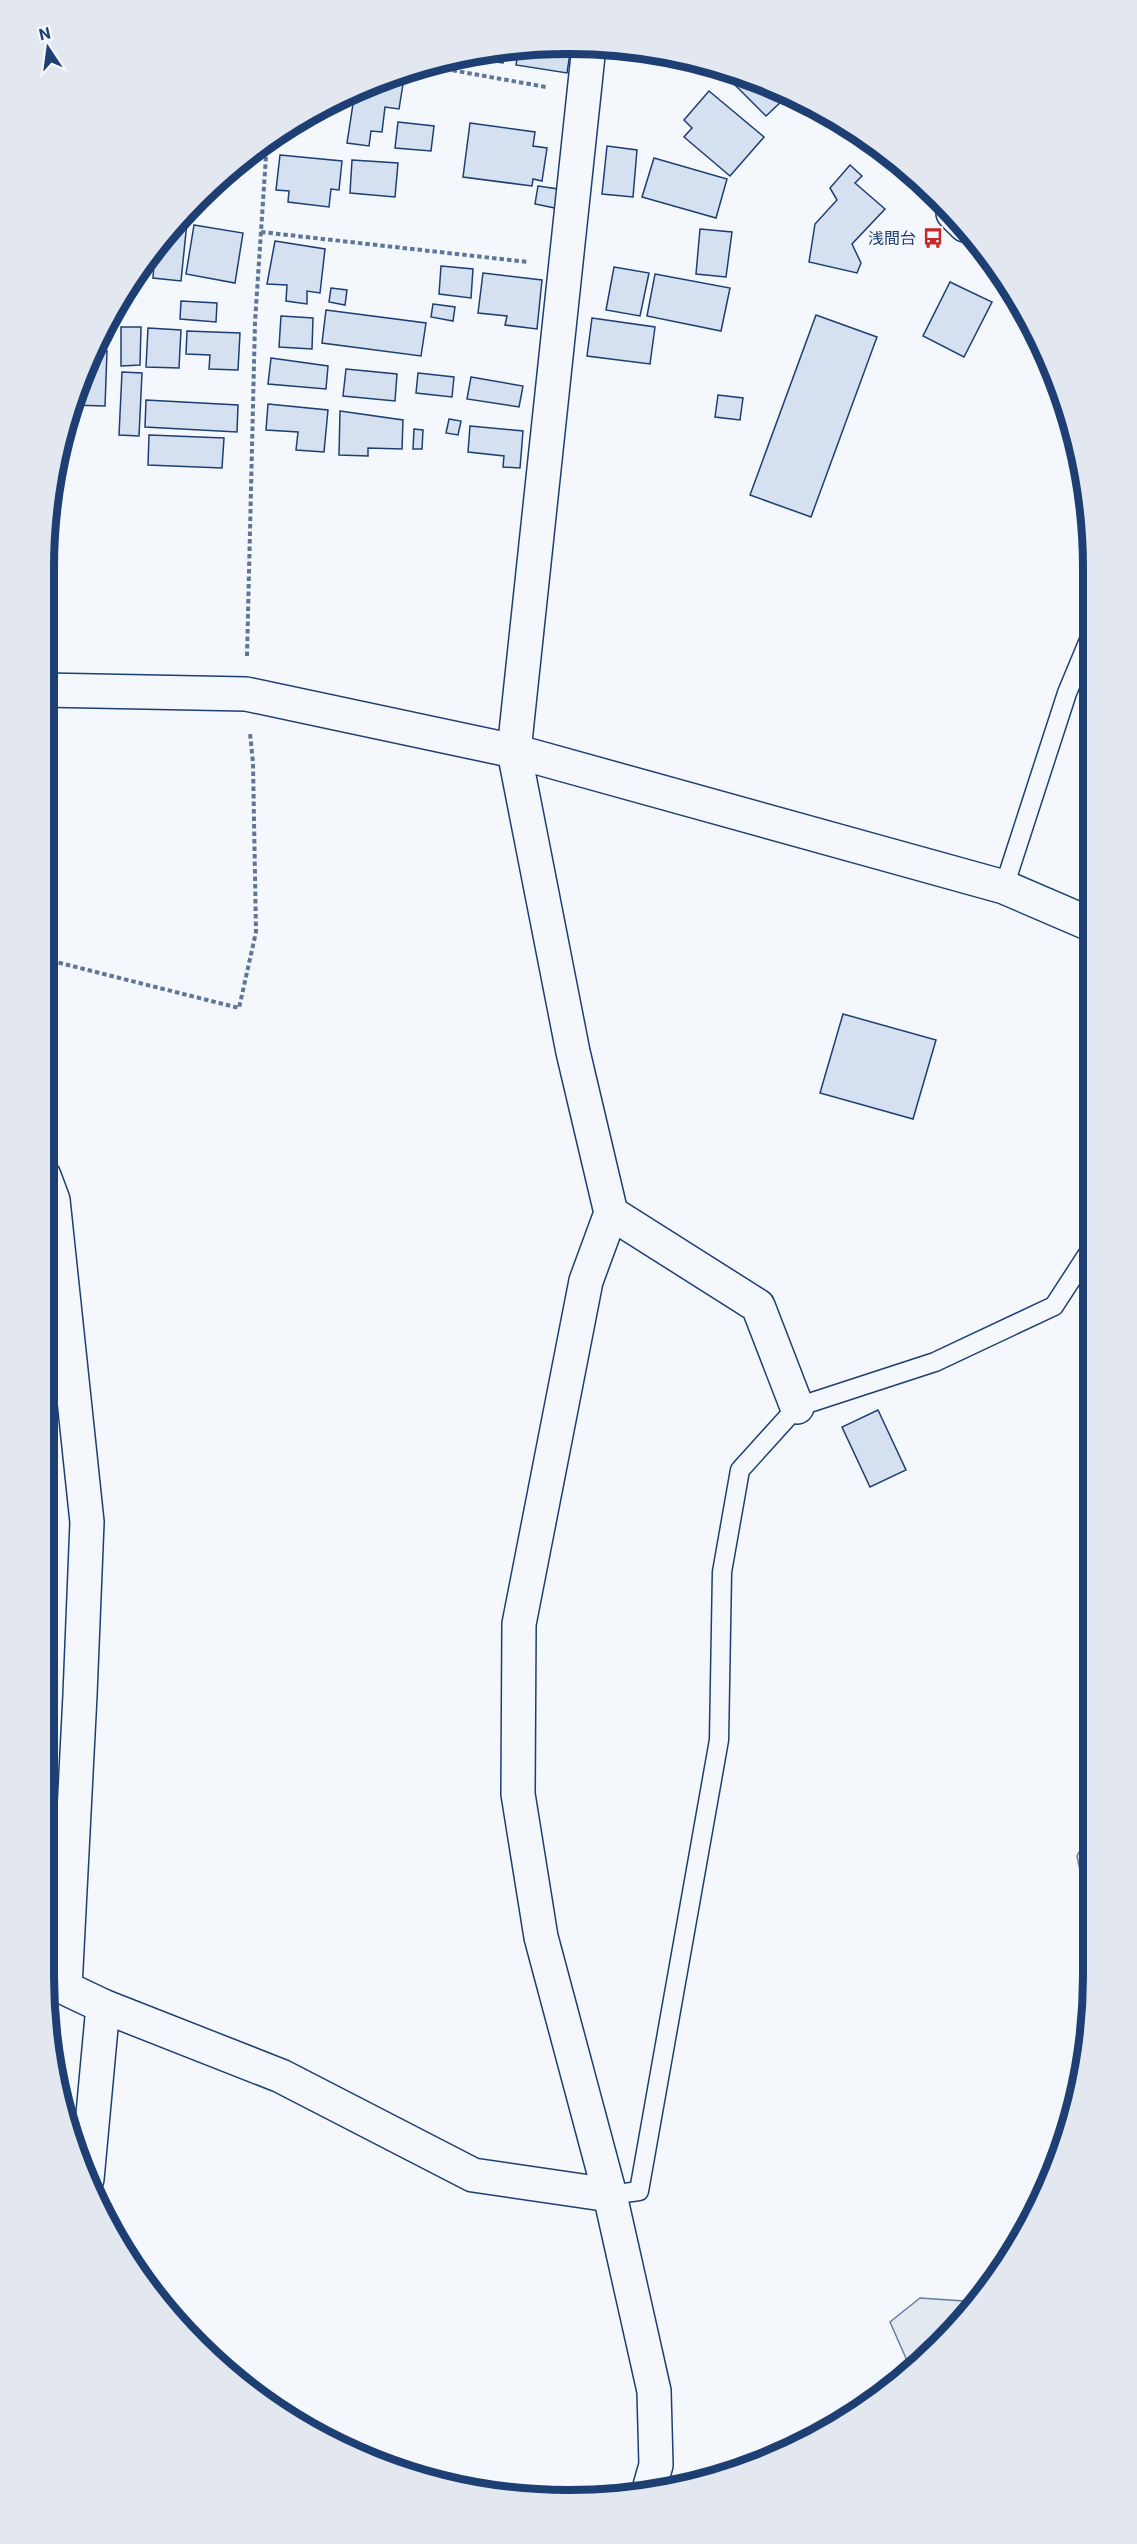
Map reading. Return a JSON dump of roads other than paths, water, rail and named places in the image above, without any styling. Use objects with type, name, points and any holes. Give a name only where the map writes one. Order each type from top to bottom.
[{"type":"street","points":[[588,55],[514,751],[573,1052],[611,1213],[586,1281],[519,1624],[518,1794],[541,1937],[610,2195],[654,2391],[656,2464],[651,2483]]},
{"type":"street","points":[[54,690],[246,694],[514,751],[1004,887],[1083,921]]},
{"type":"street","points":[[611,1213],[758,1306],[797,1407]]},
{"type":"street","points":[[54,1218],[87,1522],[80,1695],[56,1991],[103,2006],[281,2076],[473,2175],[610,2195]]},
{"type":"street","points":[[89,2161],[103,2006]]},
{"type":"lane","points":[[1004,887],[1067,693],[1083,654]]},
{"type":"lane","points":[[610,2195],[639,2191],[719,1740],[722,1572],[740,1470],[797,1407],[935,1362],[1054,1306],[1083,1261]]},
{"type":"place","name":"浅間台","points":[[933,238]]}]
